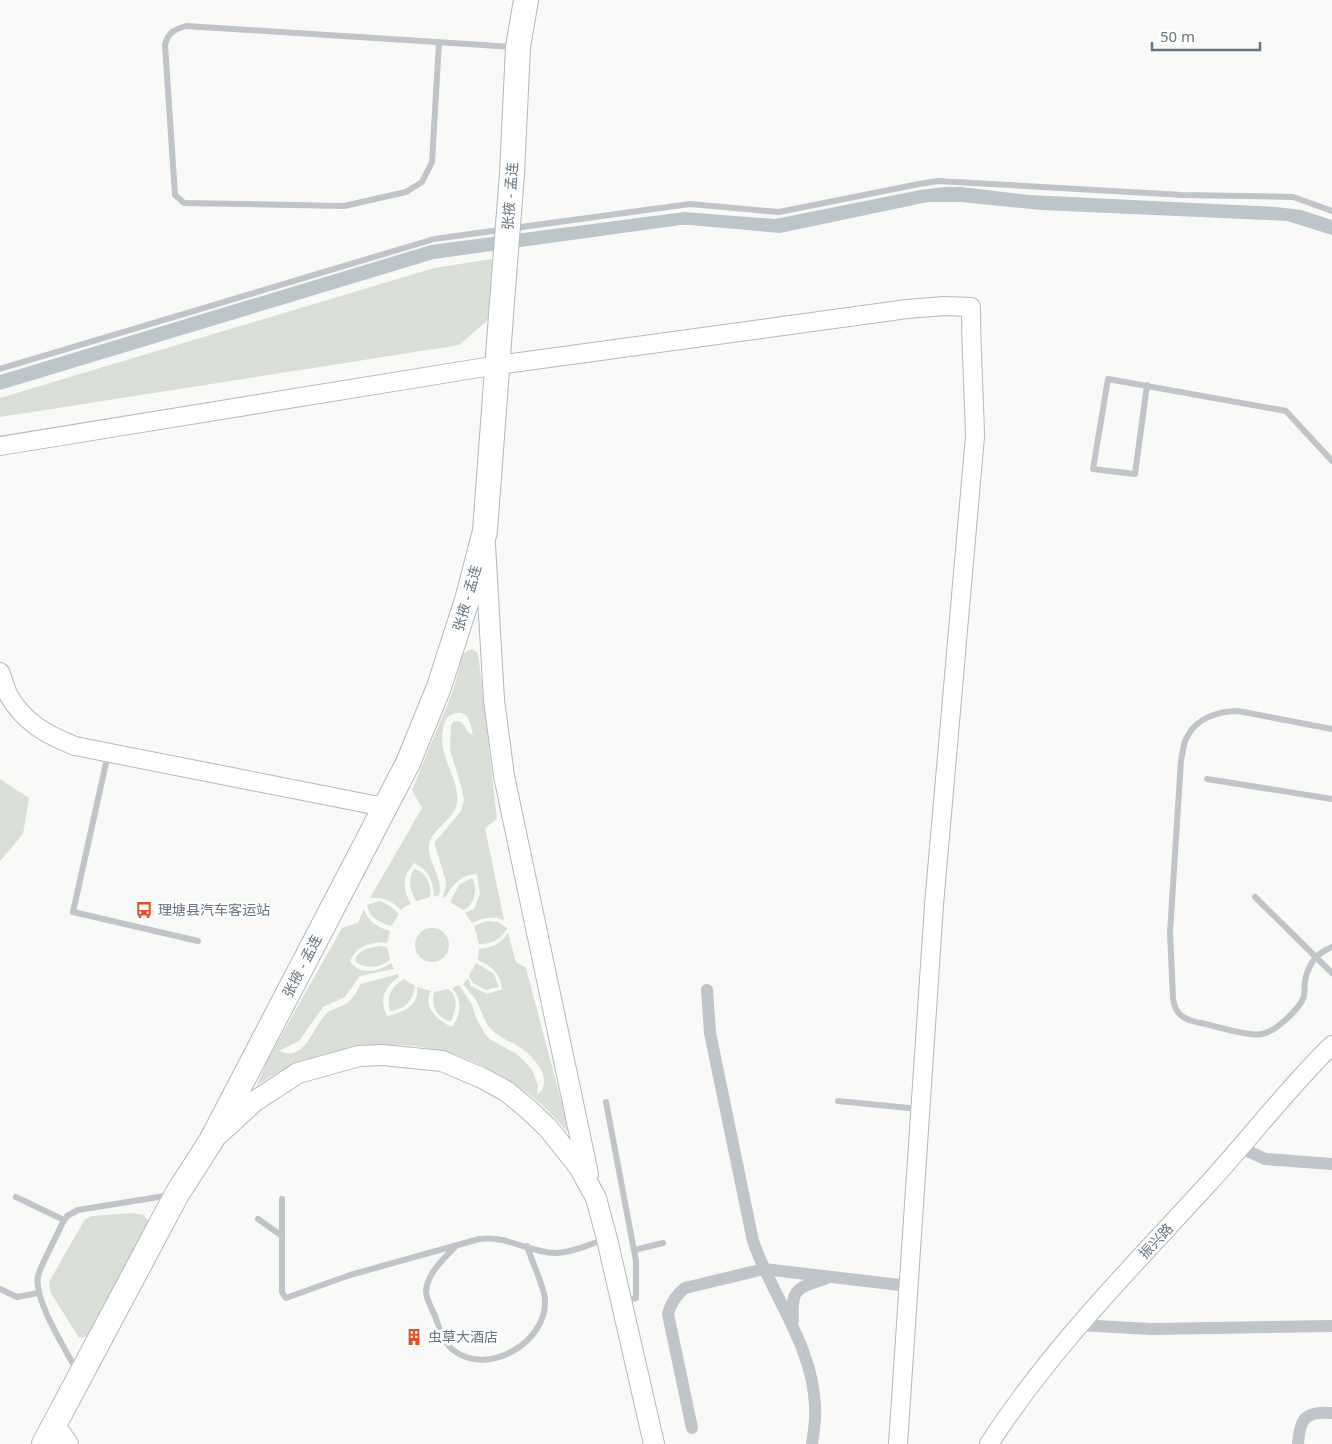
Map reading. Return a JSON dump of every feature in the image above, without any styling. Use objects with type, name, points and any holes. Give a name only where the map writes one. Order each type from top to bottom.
[{"type":"highway","name":"张掖 - 孟连","points":[[49,1434],[177,1194],[212,1141],[408,763],[439,687],[468,600],[485,531],[512,174],[518,47],[526,0]]},
{"type":"main road","points":[[485,531],[494,700],[502,767],[590,1185],[601,1214],[654,1444]]},
{"type":"main road","points":[[212,1141],[256,1101],[298,1074],[358,1056],[409,1056],[442,1061],[482,1078],[506,1091],[528,1108],[548,1128],[579,1167],[590,1185]]},
{"type":"main road","points":[[49,1434],[68,1444]]},
{"type":"street","points":[[0,446],[498,365],[907,309],[944,306],[970,307],[975,436],[934,905],[898,1444]]},
{"type":"street","points":[[0,672],[8,694],[20,711],[33,724],[50,736],[75,746],[384,807]]},
{"type":"street","points":[[707,990],[710,1033],[736,1150],[753,1241],[808,1366],[815,1404],[812,1444]]},
{"type":"street","name":"振兴路","points":[[989,1444],[1014,1408],[1079,1325],[1241,1148],[1305,1072],[1332,1045]]},
{"type":"street","points":[[1241,1148],[1265,1159],[1332,1164]]},
{"type":"street","points":[[692,1428],[668,1321],[671,1304],[685,1288],[764,1269],[908,1286]]},
{"type":"street","points":[[794,1331],[792,1304],[796,1293],[810,1284],[829,1278]]},
{"type":"street","points":[[1079,1325],[1151,1329],[1332,1326]]},
{"type":"street","points":[[1298,1444],[1299,1432],[1308,1415],[1314,1412],[1332,1413]]},
{"type":"lane","points":[[439,42],[432,162],[422,182],[406,192],[344,206],[184,203],[175,195],[165,45],[167,36],[173,30],[186,26],[439,42],[518,47]]},
{"type":"lane","points":[[0,369],[434,239],[690,204],[779,212],[938,181],[1182,195],[1293,198],[1332,211]]},
{"type":"lane","points":[[1146,386],[1135,474],[1093,469],[1108,379],[1286,411],[1332,461]]},
{"type":"lane","points":[[1332,729],[1238,711],[1226,711],[1200,721],[1186,738],[1182,760],[1170,933],[1175,1008],[1180,1016],[1195,1022],[1252,1034],[1262,1034],[1278,1026],[1301,1002],[1308,969],[1316,956],[1332,947]]},
{"type":"lane","points":[[108,753],[73,912],[198,942]]},
{"type":"lane","points":[[1207,779],[1332,799]]},
{"type":"lane","points":[[1255,897],[1332,972]]},
{"type":"lane","points":[[838,1101],[920,1109]]},
{"type":"lane","points":[[606,1102],[636,1261],[636,1298],[622,1302]]},
{"type":"lane","points":[[80,1376],[38,1293],[38,1277],[64,1220],[72,1213],[84,1209],[177,1194]]},
{"type":"lane","points":[[16,1197],[64,1220]]},
{"type":"lane","points":[[282,1199],[282,1292],[286,1298],[358,1273],[488,1238],[514,1242],[553,1253],[561,1253],[607,1239]]},
{"type":"lane","points":[[258,1219],[282,1236]]},
{"type":"lane","points":[[634,1250],[663,1243]]},
{"type":"lane","points":[[456,1246],[434,1272],[426,1292],[444,1339],[452,1350],[471,1358],[483,1359],[494,1358],[515,1350],[524,1344],[540,1322],[545,1299],[527,1246]]},
{"type":"lane","points":[[0,1289],[17,1296],[38,1293]]},
{"type":"shaded area","points":[[961,187],[1029,195],[1276,207],[1301,210],[1332,220],[1332,235],[1287,221],[1042,210],[961,202],[928,202],[780,233],[681,225],[434,259],[0,390],[0,375],[431,245],[684,212],[775,219],[920,190]]},
{"type":"shaded area","points":[[492,259],[488,320],[459,345],[0,417],[0,398],[434,268]]},
{"type":"shaded area","points":[[471,649],[477,652],[479,660],[497,819],[485,828],[504,920],[488,918],[472,923],[465,913],[474,909],[480,894],[477,874],[462,878],[454,885],[445,898],[443,897],[446,881],[435,846],[435,842],[461,811],[464,800],[450,750],[451,725],[453,722],[461,722],[473,735],[467,717],[461,713],[448,717],[443,728],[443,748],[455,784],[457,802],[452,814],[430,840],[429,853],[438,877],[439,895],[434,897],[433,886],[427,873],[414,863],[405,878],[406,893],[411,904],[401,910],[387,900],[370,898],[422,808],[412,790],[453,691],[463,654]]},
{"type":"shaded area","points":[[0,779],[29,798],[23,834],[0,861]]},
{"type":"shaded area","points":[[414,869],[422,873],[428,880],[430,897],[416,901],[410,885]]},
{"type":"shaded area","points":[[472,878],[475,887],[473,900],[463,910],[450,902],[459,885]]},
{"type":"shaded area","points":[[380,901],[390,906],[399,914],[391,926],[375,919],[368,909],[367,905]]},
{"type":"shaded area","points":[[364,909],[374,923],[390,931],[387,943],[375,943],[365,946],[356,952],[350,961],[354,966],[364,971],[381,969],[391,963],[394,969],[360,976],[345,997],[323,1007],[299,1041],[279,1051],[296,1052],[302,1048],[327,1013],[349,1001],[361,984],[398,974],[399,977],[384,994],[383,1004],[387,1016],[409,1008],[416,999],[417,987],[431,991],[428,1002],[430,1007],[436,1017],[452,1027],[459,1012],[459,1002],[452,988],[459,985],[471,1003],[477,1020],[485,1034],[491,1040],[517,1054],[531,1068],[538,1085],[537,1095],[544,1084],[542,1071],[538,1065],[524,1050],[491,1029],[474,997],[463,984],[468,978],[471,986],[487,994],[502,989],[497,974],[478,960],[479,949],[495,945],[508,933],[516,962],[526,968],[565,1116],[567,1132],[540,1103],[525,1091],[500,1076],[462,1057],[422,1047],[398,1045],[348,1049],[300,1063],[257,1085],[268,1059],[342,928],[358,923]]},
{"type":"shaded area","points":[[486,921],[498,922],[507,928],[495,940],[479,944],[474,926]]},
{"type":"shaded area","points":[[432,928],[439,929],[444,933],[448,938],[448,952],[444,957],[439,961],[432,962],[425,961],[420,957],[416,952],[415,945],[416,938],[420,933],[425,929]]},
{"type":"shaded area","points":[[380,946],[387,947],[390,960],[386,963],[370,967],[357,963],[355,960],[362,951]]},
{"type":"shaded area","points":[[476,963],[494,974],[499,987],[486,990],[473,983],[469,976]]},
{"type":"shaded area","points":[[404,979],[415,986],[412,996],[404,1006],[390,1011],[389,996],[396,985]]},
{"type":"shaded area","points":[[448,989],[454,996],[456,1004],[451,1021],[438,1014],[433,1002],[434,992]]},
{"type":"shaded area","points":[[133,1213],[143,1215],[148,1220],[148,1226],[90,1334],[79,1338],[51,1293],[49,1282],[85,1219],[92,1216]]},
{"type":"place","name":"理塘县汽车客运站","points":[[144,910]]},
{"type":"place","name":"虫草大酒店","points":[[414,1337]]}]
